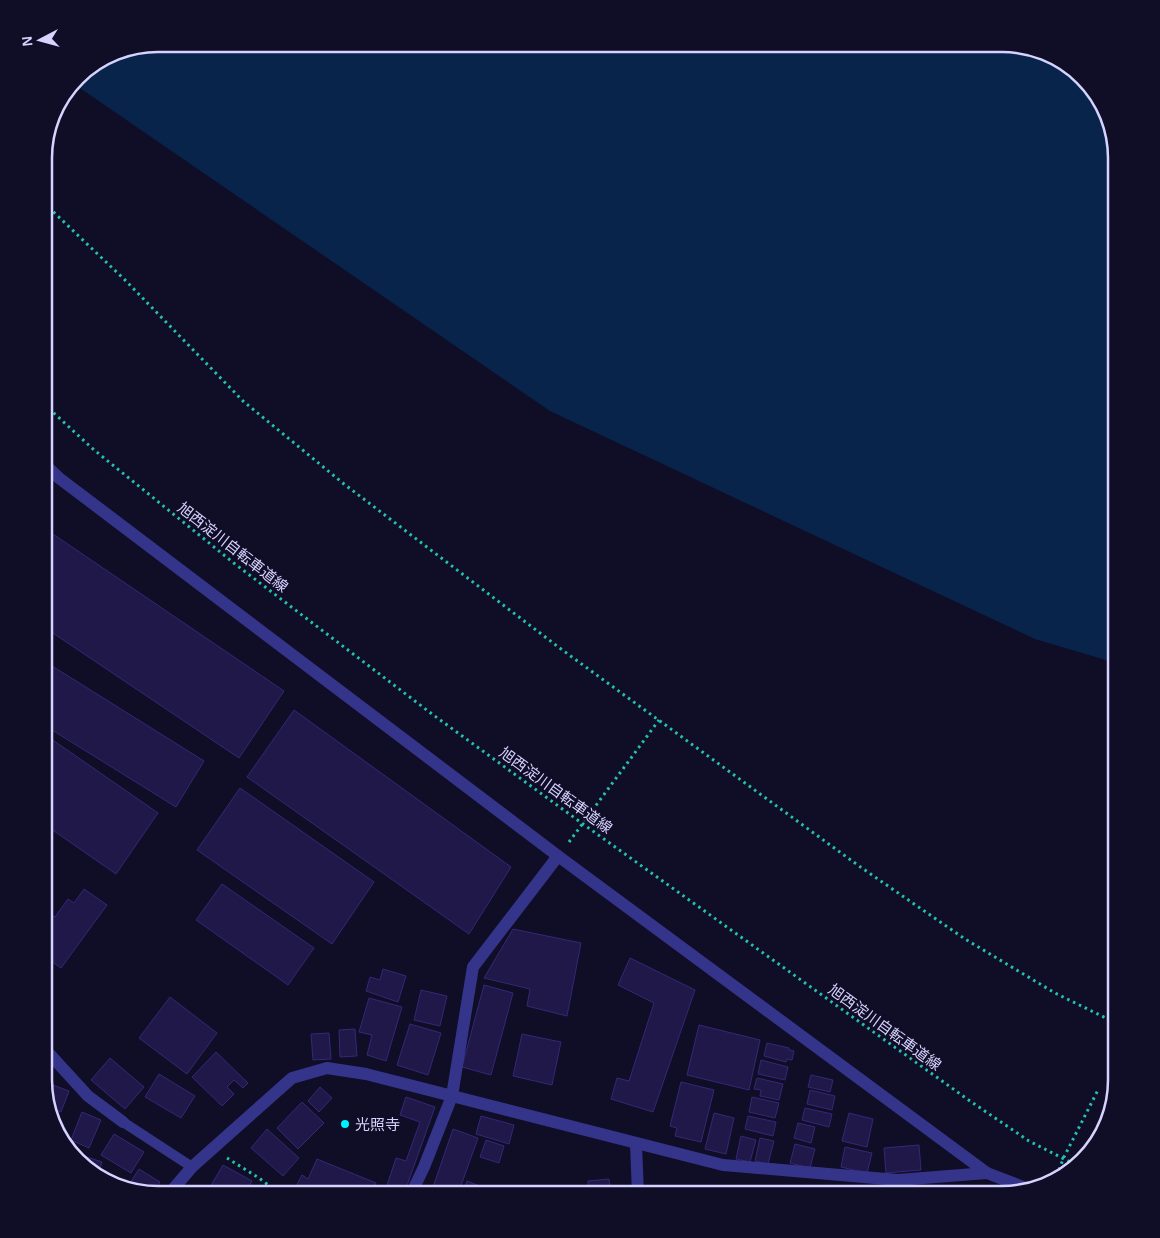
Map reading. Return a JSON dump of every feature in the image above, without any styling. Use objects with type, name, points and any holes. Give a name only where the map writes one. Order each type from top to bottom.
[{"type":"street","points":[[53,472],[558,856],[987,1173],[1015,1184]]},
{"type":"street","points":[[415,1186],[452,1096],[474,967],[558,856]]},
{"type":"street","points":[[52,1057],[88,1096],[123,1122]]},
{"type":"street","points":[[176,1186],[192,1167],[292,1078],[327,1068],[366,1074],[723,1165],[898,1180],[987,1173]]},
{"type":"street","points":[[636,1144],[638,1186]]},
{"type":"lane","points":[[123,1122],[192,1167]]},
{"type":"path","points":[[53,211],[126,281],[243,401],[344,484],[561,649],[859,866],[965,939],[1055,993],[1108,1020]]},
{"type":"path","name":"旭西淀川自転車道線","points":[[53,412],[93,449],[235,564],[432,714],[970,1102],[1029,1142],[1069,1162]]},
{"type":"path","points":[[558,856],[659,720]]},
{"type":"path","points":[[1060,1169],[1098,1090]]},
{"type":"path","points":[[212,1149],[270,1186]]},
{"type":"water","points":[[151,53],[1016,53],[1036,58],[1061,70],[1081,88],[1093,105],[1102,124],[1108,158],[1108,661],[1035,639],[550,411],[79,88],[105,67],[131,56]]},
{"type":"building","points":[[53,534],[284,691],[239,758],[52,633]]},
{"type":"building","points":[[52,666],[204,761],[176,807],[52,730]]},
{"type":"building","points":[[294,710],[511,867],[469,934],[247,777]]},
{"type":"building","points":[[52,740],[158,813],[116,874],[52,830]]},
{"type":"building","points":[[240,788],[374,882],[332,944],[197,850]]},
{"type":"building","points":[[222,884],[314,948],[288,985],[196,920]]},
{"type":"building","points":[[84,889],[107,905],[61,968],[52,962],[52,915],[55,917],[68,899],[74,903]]},
{"type":"building","points":[[513,929],[581,943],[567,1016],[527,1006],[530,989],[484,978]]},
{"type":"building","points":[[630,958],[695,990],[653,1112],[611,1099],[617,1078],[629,1081],[654,1003],[618,985]]},
{"type":"building","points":[[383,969],[406,976],[398,1002],[366,991],[370,977],[380,980]]},
{"type":"building","points":[[484,985],[513,993],[491,1075],[462,1067]]},
{"type":"building","points":[[421,990],[447,996],[440,1026],[414,1020]]},
{"type":"building","points":[[170,997],[217,1033],[187,1074],[139,1038]]},
{"type":"building","points":[[369,998],[402,1007],[386,1061],[367,1055],[372,1035],[359,1032]]},
{"type":"building","points":[[410,1024],[441,1033],[428,1075],[397,1065]]},
{"type":"building","points":[[699,1025],[760,1040],[749,1090],[687,1075]]},
{"type":"building","points":[[355,1029],[357,1056],[340,1057],[339,1030]]},
{"type":"building","points":[[329,1033],[331,1059],[313,1060],[311,1034]]},
{"type":"building","points":[[522,1034],[561,1042],[552,1085],[513,1076]]},
{"type":"building","points":[[767,1043],[794,1051],[792,1060],[787,1059],[786,1062],[764,1056]]},
{"type":"building","points":[[216,1052],[248,1083],[243,1088],[234,1080],[227,1087],[234,1094],[222,1106],[192,1077]]},
{"type":"building","points":[[110,1058],[144,1087],[125,1109],[91,1080]]},
{"type":"building","points":[[761,1060],[788,1067],[785,1080],[758,1074]]},
{"type":"building","points":[[159,1074],[195,1096],[181,1118],[145,1097]]},
{"type":"building","points":[[811,1075],[833,1080],[830,1092],[808,1087]]},
{"type":"building","points":[[757,1078],[783,1084],[779,1100],[760,1096],[761,1090],[754,1089]]},
{"type":"building","points":[[681,1082],[714,1090],[701,1142],[675,1136],[677,1128],[670,1126]]},
{"type":"building","points":[[52,1086],[69,1091],[61,1112],[57,1110]]},
{"type":"building","points":[[320,1087],[332,1098],[319,1112],[308,1101]]},
{"type":"building","points":[[810,1090],[835,1096],[832,1110],[807,1104]]},
{"type":"building","points":[[406,1097],[435,1107],[407,1186],[387,1186],[396,1158],[406,1161],[420,1122],[400,1115]]},
{"type":"building","points":[[752,1097],[779,1103],[775,1118],[749,1112]]},
{"type":"building","points":[[302,1102],[324,1123],[298,1149],[277,1128]]},
{"type":"building","points":[[805,1108],[832,1114],[829,1127],[802,1120]]},
{"type":"building","points":[[82,1112],[101,1120],[89,1148],[71,1140]]},
{"type":"building","points":[[714,1113],[734,1118],[726,1154],[705,1149]]},
{"type":"building","points":[[849,1113],[873,1119],[867,1147],[842,1141]]},
{"type":"building","points":[[481,1116],[514,1125],[509,1144],[476,1134]]},
{"type":"building","points":[[748,1116],[776,1122],[773,1136],[745,1129]]},
{"type":"building","points":[[798,1123],[815,1127],[811,1143],[794,1138]]},
{"type":"building","points":[[267,1129],[299,1158],[283,1176],[251,1148]]},
{"type":"building","points":[[453,1129],[478,1138],[461,1186],[433,1186]]},
{"type":"building","points":[[114,1134],[144,1152],[131,1173],[101,1155]]},
{"type":"building","points":[[741,1136],[756,1140],[750,1162],[736,1159]]},
{"type":"building","points":[[760,1138],[774,1141],[768,1164],[755,1161]]},
{"type":"building","points":[[486,1140],[504,1146],[499,1163],[480,1157]]},
{"type":"building","points":[[795,1144],[815,1149],[810,1168],[790,1163]]},
{"type":"building","points":[[919,1145],[921,1170],[886,1173],[884,1148]]},
{"type":"building","points":[[845,1147],[872,1153],[867,1173],[841,1167]]},
{"type":"building","points":[[86,1156],[102,1162],[100,1169]]},
{"type":"building","points":[[317,1159],[376,1183],[375,1186],[296,1186],[302,1175],[308,1179]]},
{"type":"building","points":[[223,1165],[252,1181],[249,1186],[211,1186]]},
{"type":"building","points":[[139,1169],[160,1182],[157,1186],[131,1182]]},
{"type":"building","points":[[609,1179],[610,1186],[588,1186],[588,1181]]},
{"type":"building","points":[[467,1181],[477,1185],[477,1186],[465,1186]]},
{"type":"place","name":"光照寺","points":[[345,1124]]}]
